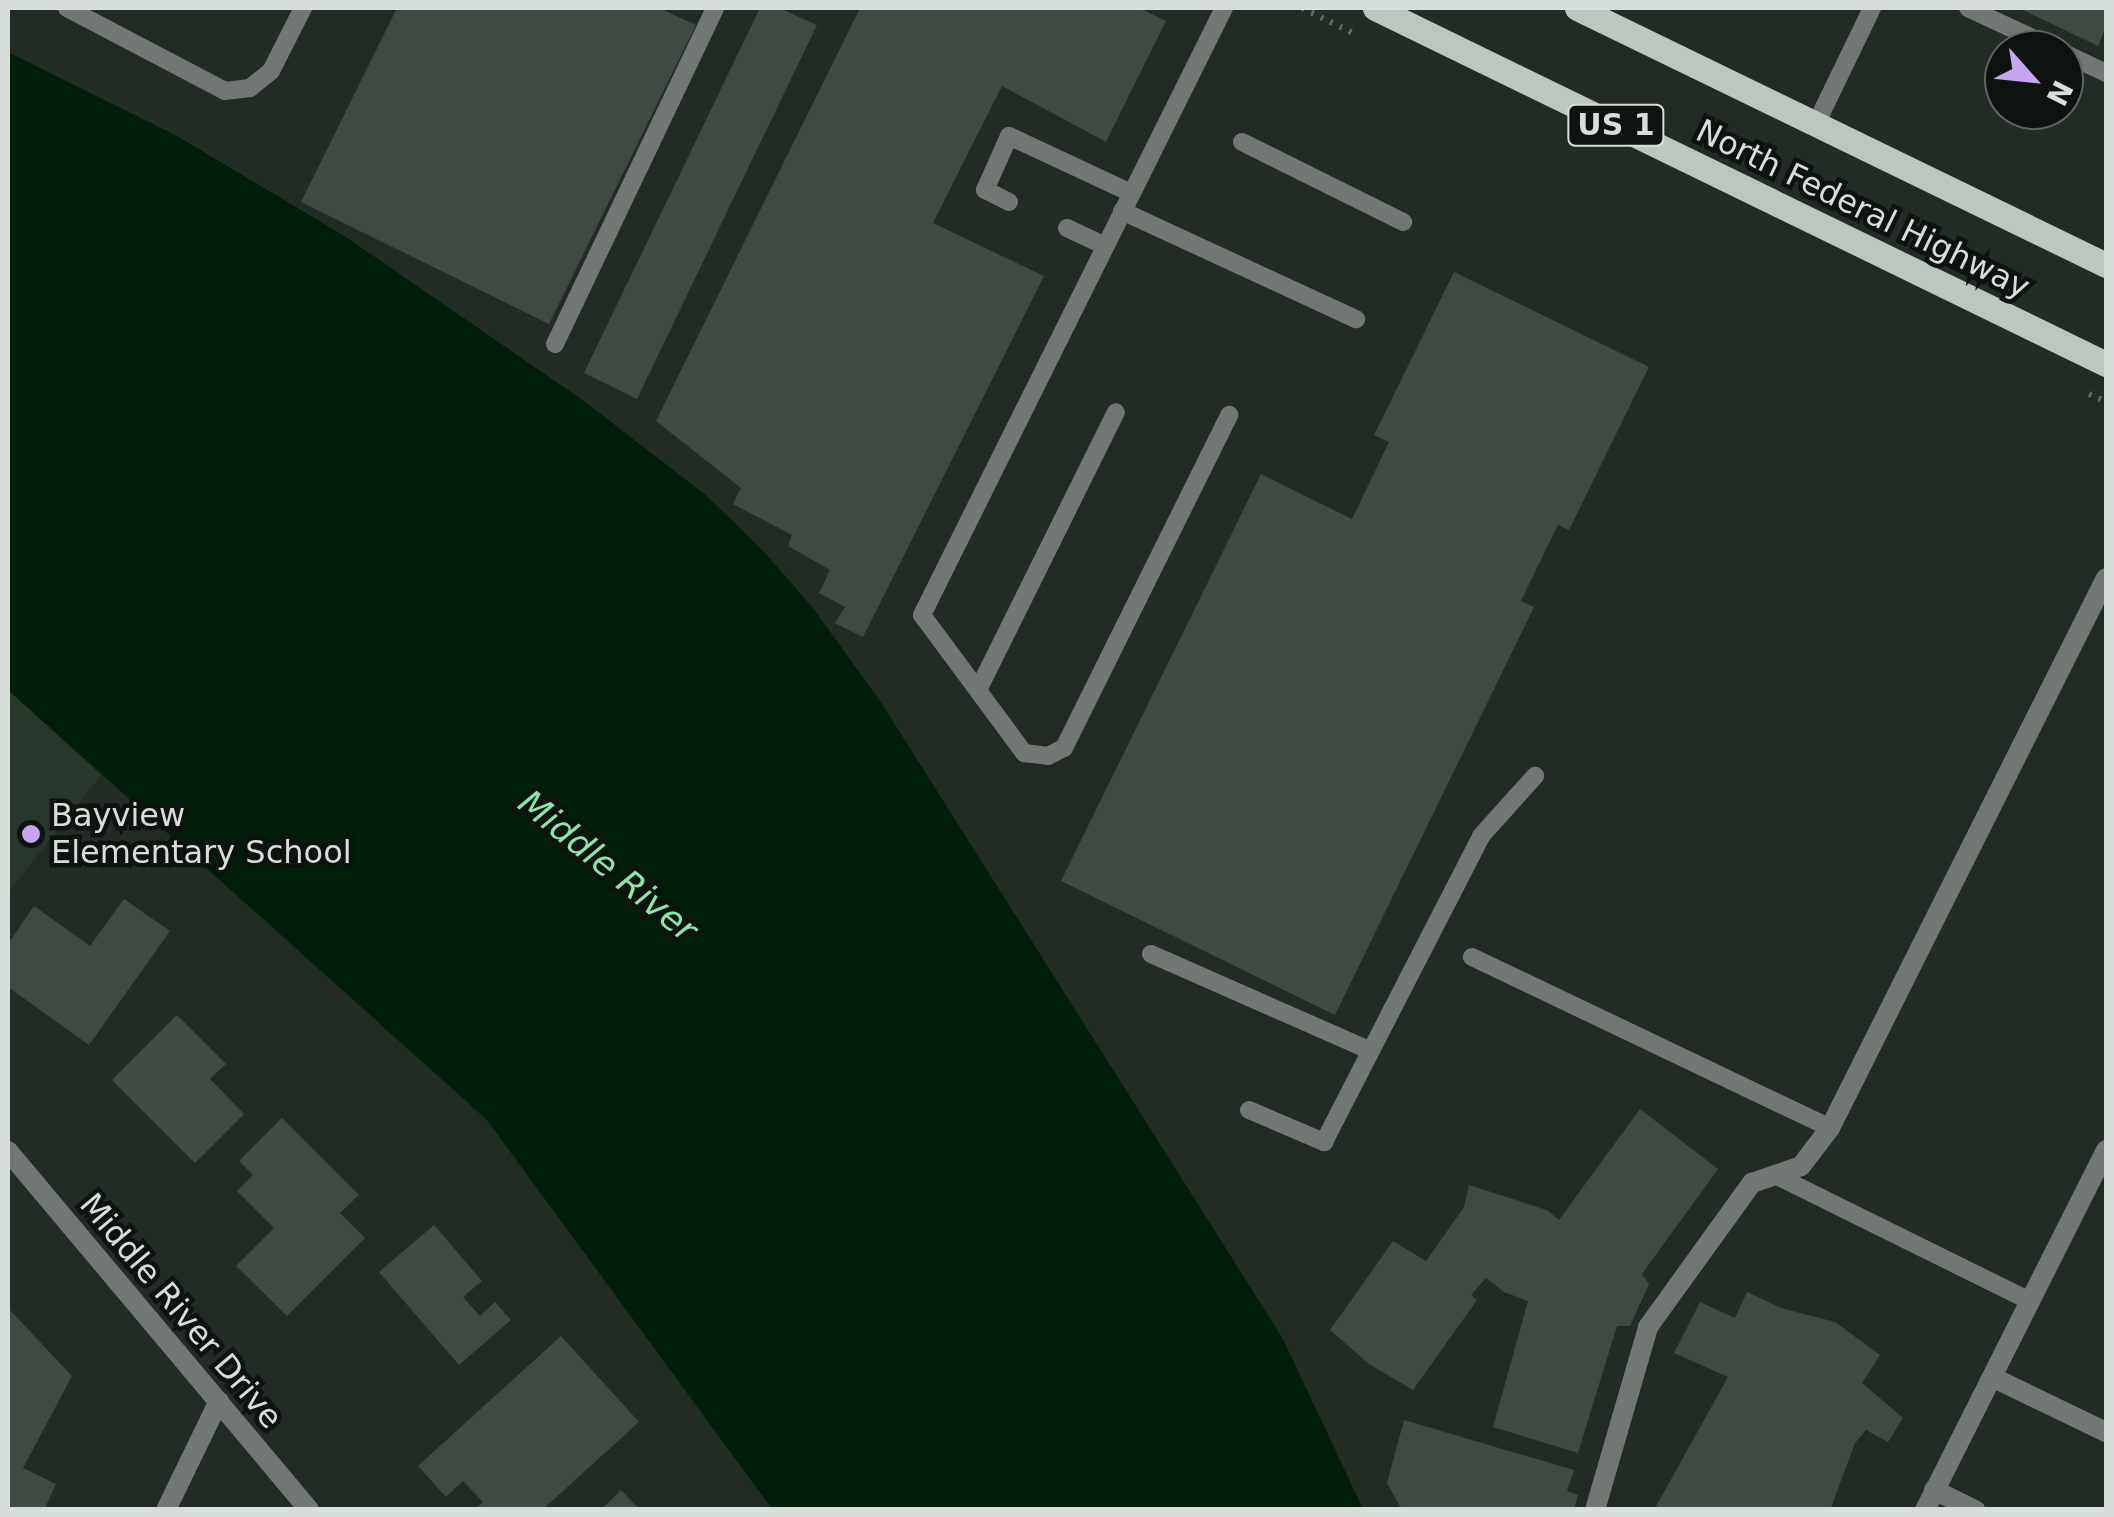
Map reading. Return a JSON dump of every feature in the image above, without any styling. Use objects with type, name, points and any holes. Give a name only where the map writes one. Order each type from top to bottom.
[{"type":"main road","name":"North Federal Highway","points":[[1375,8],[2106,364]]},
{"type":"main road","name":"North Federal Highway","points":[[1579,8],[2106,265]]},
{"type":"street","points":[[1595,1510],[1648,1327],[1752,1183],[1801,1166],[1830,1128],[2106,578]]},
{"type":"street","points":[[1975,1510],[1930,1500],[2106,1150]]},
{"type":"street","name":"Middle River Drive","points":[[8,1151],[310,1510]]},
{"type":"street","points":[[1992,1377],[2106,1432]]},
{"type":"street","points":[[166,1510],[219,1402]]},
{"type":"lane","points":[[67,8],[225,91],[250,88],[271,71],[303,8]]},
{"type":"lane","points":[[554,344],[714,8]]},
{"type":"lane","points":[[1224,8],[922,615],[1024,753],[1048,756],[1064,748],[1229,416]]},
{"type":"lane","points":[[1816,124],[1872,8]]},
{"type":"lane","points":[[1968,8],[2016,30]]},
{"type":"lane","points":[[1009,202],[984,190],[1009,136],[1130,193]]},
{"type":"lane","points":[[1242,142],[1403,222]]},
{"type":"lane","points":[[1122,211],[1356,319]]},
{"type":"lane","points":[[1068,228],[1104,246]]},
{"type":"lane","points":[[978,690],[1116,412]]},
{"type":"lane","points":[[1248,1110],[1324,1142],[1481,836],[1535,776]]},
{"type":"lane","points":[[1151,954],[1371,1051]]},
{"type":"lane","points":[[1472,957],[1830,1128]]},
{"type":"lane","points":[[1775,1175],[2030,1301]]},
{"type":"shaded area","name":"Bayview Elementary School","points":[[8,690],[101,775],[8,893]]},
{"type":"water","name":"Middle River","points":[[8,52],[177,136],[346,237],[584,401],[708,497],[765,553],[813,608],[882,704],[1283,1339],[1363,1509],[772,1509],[487,1120],[8,690]]},
{"type":"building","points":[[397,8],[659,8],[696,25],[549,324],[301,202]]},
{"type":"building","points":[[760,8],[779,8],[817,25],[637,399],[584,373]]},
{"type":"building","points":[[860,8],[1139,8],[1166,21],[1106,142],[1002,86],[933,223],[1044,276],[863,637],[835,623],[845,607],[819,593],[830,570],[788,546],[792,535],[733,504],[741,488],[656,421]]},
{"type":"building","points":[[2019,8],[2106,8],[2106,27],[2098,46],[2084,39],[2084,30],[2065,30]]},
{"type":"building","points":[[1454,272],[1649,367],[1569,530],[1558,525],[1521,601],[1534,607],[1335,1015],[1061,881],[1261,474],[1352,519],[1389,442],[1374,435]]},
{"type":"building","points":[[124,899],[170,931],[89,1045],[8,987],[8,944],[34,906],[90,946]]},
{"type":"building","points":[[177,1015],[226,1064],[210,1079],[244,1114],[195,1163],[112,1080]]},
{"type":"building","points":[[1640,1109],[1718,1169],[1642,1274],[1649,1284],[1630,1326],[1617,1326],[1578,1453],[1493,1427],[1528,1301],[1504,1292],[1486,1278],[1471,1295],[1477,1300],[1413,1390],[1369,1364],[1330,1330],[1393,1241],[1426,1261],[1464,1207],[1469,1185],[1547,1210],[1559,1220]]},
{"type":"building","points":[[282,1118],[359,1195],[340,1213],[365,1238],[287,1316],[236,1266],[274,1228],[237,1191],[253,1175],[239,1161]]},
{"type":"building","points":[[434,1225],[482,1281],[463,1297],[480,1316],[495,1302],[511,1320],[459,1365],[379,1272]]},
{"type":"building","points":[[1747,1292],[1781,1308],[1835,1322],[1880,1355],[1862,1383],[1903,1418],[1888,1442],[1866,1430],[1855,1443],[1830,1510],[1654,1510],[1728,1377],[1674,1353],[1700,1302],[1735,1318]]},
{"type":"building","points":[[8,1308],[72,1376],[23,1468],[56,1484],[44,1510],[8,1510]]},
{"type":"building","points":[[561,1336],[639,1422],[542,1510],[475,1510],[483,1502],[463,1481],[446,1497],[418,1466]]},
{"type":"building","points":[[1404,1420],[1574,1470],[1567,1491],[1578,1495],[1574,1510],[1402,1510],[1387,1483]]},
{"type":"building","points":[[621,1490],[640,1510],[601,1510]]},
{"type":"place","name":"Bayview Elementary School","points":[[31,834]]}]
